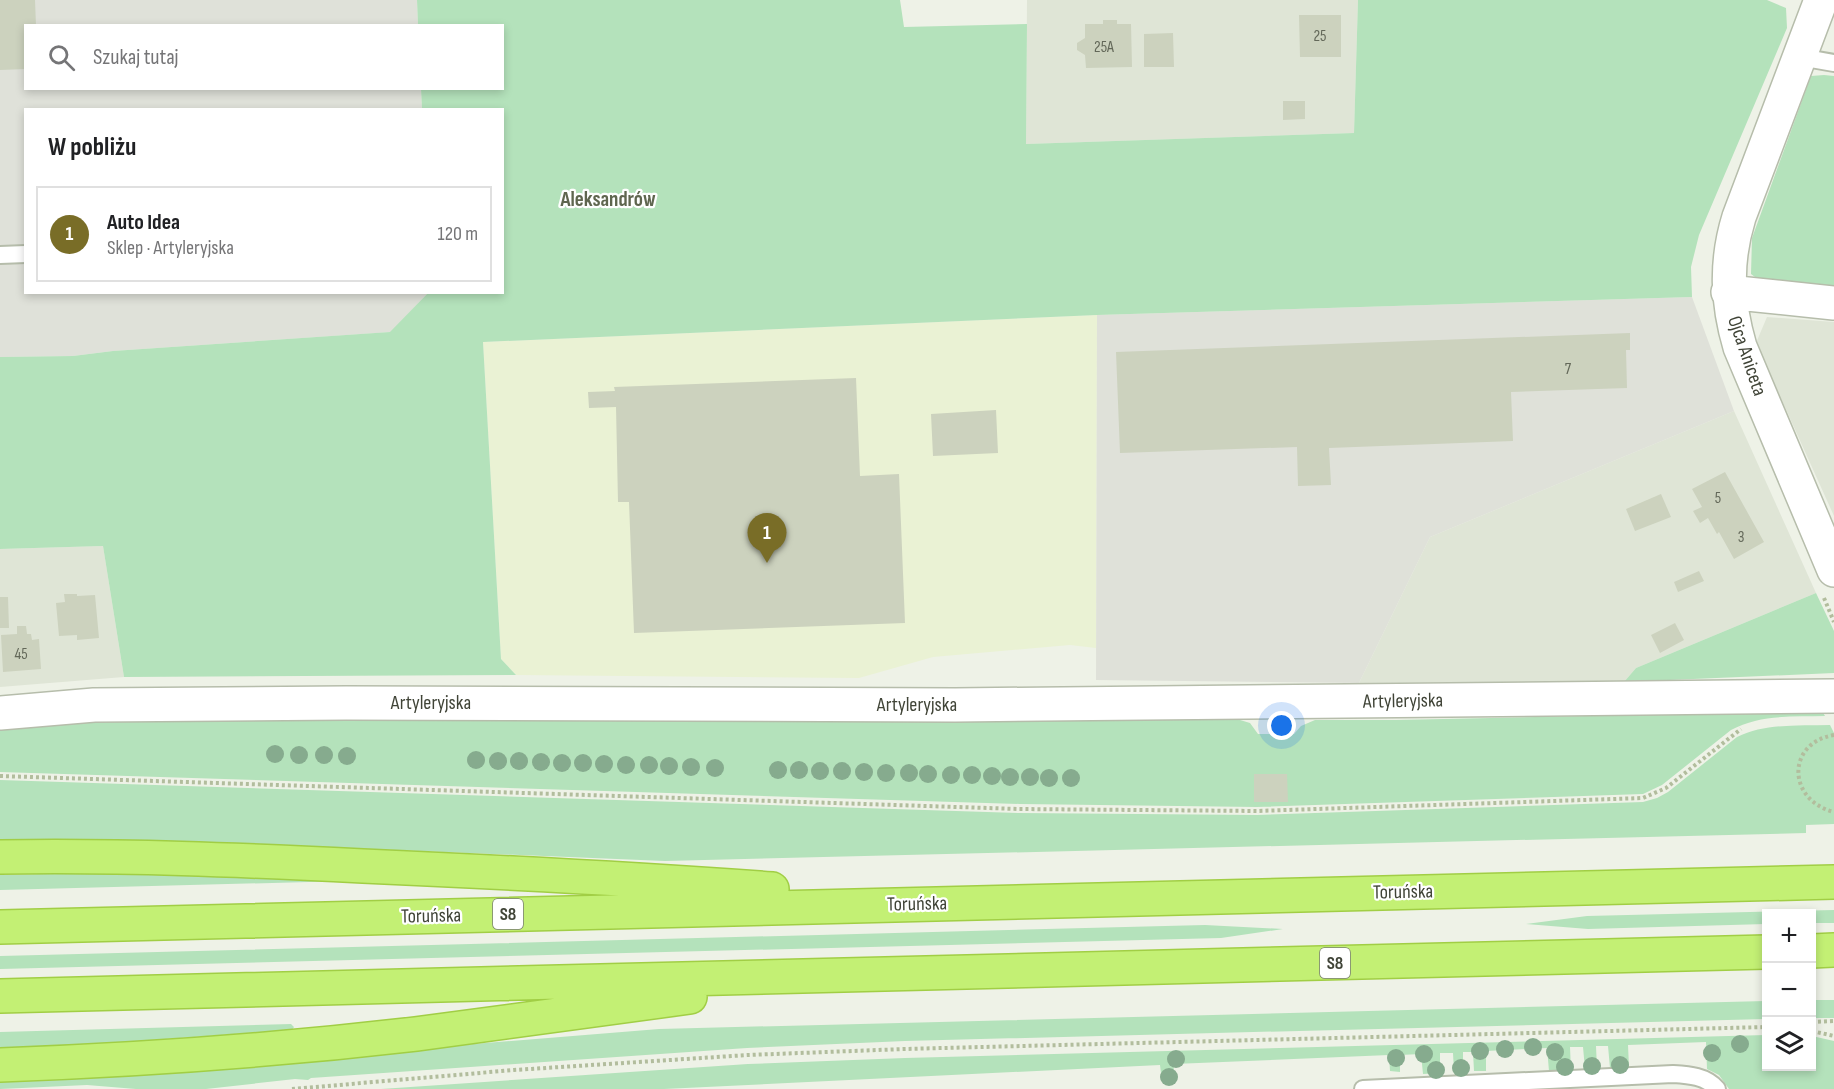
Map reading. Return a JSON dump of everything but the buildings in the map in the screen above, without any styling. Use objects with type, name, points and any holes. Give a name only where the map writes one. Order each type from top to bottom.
[{"type":"highway","points":[[0,857],[121,856],[572,875],[938,901],[1016,902]]},
{"type":"highway","name":"Toruńska","points":[[0,927],[1834,882]]},
{"type":"highway","points":[[1816,951],[1834,950]]},
{"type":"highway","name":"S8","points":[[0,996],[1762,952]]},
{"type":"highway","points":[[0,1065],[122,1060],[330,1043],[416,1034],[780,986],[904,973]]},
{"type":"street","name":"Ojca Aniceta","points":[[1821,0],[1736,228],[1729,265],[1728,292],[1735,331],[1746,363],[1834,570]]},
{"type":"street","points":[[1728,292],[1834,303]]},
{"type":"street","name":"Artyleryjska","points":[[0,713],[94,705],[601,703],[955,705],[1834,696]]},
{"type":"lane","points":[[1800,57],[1834,63]]},
{"type":"lane","points":[[0,255],[24,254]]},
{"type":"lane","points":[[1363,1089],[1673,1074],[1705,1079],[1717,1089]]},
{"type":"path","points":[[0,776],[1007,808],[1257,811],[1643,798],[1666,788],[1734,734],[1746,728]]},
{"type":"path","points":[[1834,735],[1825,737],[1808,749],[1802,757],[1798,778],[1807,798],[1815,805],[1834,812]]},
{"type":"path","points":[[1816,1022],[1834,1021]]},
{"type":"path","points":[[292,1089],[514,1070],[748,1055],[1762,1027]]},
{"type":"path","points":[[1816,1032],[1834,1036]]},
{"type":"shaded area","points":[[0,0],[417,0],[418,24],[24,24],[24,90],[421,90],[422,108],[24,108],[24,294],[427,294],[391,332],[113,351],[73,356],[0,357]]},
{"type":"shaded area","points":[[1027,0],[1358,0],[1354,133],[1026,144]]},
{"type":"shaded area","points":[[1692,297],[1734,411],[1430,537],[1359,683],[1096,680],[1097,315]]},
{"type":"shaded area","points":[[1097,315],[1096,648],[1070,645],[933,657],[859,678],[516,675],[501,659],[483,342]]},
{"type":"shaded area","points":[[1767,317],[1834,322],[1834,516],[1756,343]]},
{"type":"shaded area","points":[[1734,411],[1816,593],[1636,668],[1624,682],[1359,683],[1430,537]]},
{"type":"shaded area","points":[[103,546],[124,677],[0,687],[0,549]]},
{"type":"green space","points":[[417,0],[900,0],[904,27],[1027,24],[1026,144],[1354,133],[1358,0],[1767,0],[1786,8],[1787,28],[1699,235],[1691,267],[1692,297],[1097,315],[483,342],[501,659],[516,675],[124,677],[103,546],[0,549],[0,357],[73,356],[113,351],[390,332],[427,294],[504,294],[504,108],[422,108],[421,90],[504,90],[504,24],[418,24]]},
{"type":"green space","points":[[1811,76],[1834,76],[1834,290],[1763,283],[1751,274],[1752,238]]},
{"type":"green space","points":[[1816,593],[1834,631],[1834,673],[1624,682],[1636,668]]},
{"type":"green space","points":[[1822,711],[1825,716],[1777,717],[1753,721],[1731,730],[1662,785],[1643,794],[1257,807],[1020,804],[0,772],[0,725],[75,719],[507,716],[1240,720],[1250,723],[1258,734],[1294,734],[1301,726],[1315,720]]},
{"type":"green space","points":[[1830,725],[1834,733],[1834,824],[1806,825],[1806,833],[665,861],[198,842],[0,842],[0,780],[1019,813],[1257,815],[1643,802],[1668,792],[1737,737],[1759,729],[1782,726]]},
{"type":"green space","points":[[123,872],[346,881],[0,890],[0,875]]},
{"type":"green space","points":[[1816,910],[1834,910],[1834,923],[1816,923]]},
{"type":"green space","points":[[1762,912],[1762,924],[1588,929],[1526,924],[1587,916]]},
{"type":"green space","points":[[1205,925],[1283,929],[1221,938],[0,969],[0,956]]},
{"type":"green space","points":[[1816,1000],[1834,1000],[1834,1018],[1816,1018]]},
{"type":"green space","points":[[1762,1001],[1762,1019],[905,1041],[747,1048],[308,1080],[295,1079],[206,1089],[136,1089],[87,1085],[0,1089],[0,1082],[659,1029]]},
{"type":"green space","points":[[291,1024],[294,1027],[292,1030],[0,1051],[0,1032]]},
{"type":"green space","points":[[1762,1035],[1762,1071],[1816,1071],[1816,1037],[1834,1041],[1834,1089],[1729,1089],[1719,1075],[1707,1069],[1706,1042],[1628,1045],[1629,1067],[1610,1068],[1608,1046],[1596,1046],[1597,1068],[1585,1069],[1583,1047],[1570,1047],[1571,1070],[1549,1071],[1547,1048],[1486,1051],[1486,1071],[1474,1071],[1473,1052],[1463,1052],[1463,1072],[1454,1072],[1453,1053],[1440,1053],[1440,1073],[1423,1074],[1421,1054],[1400,1055],[1400,1072],[1390,1071],[1389,1055],[1174,1064],[1173,1080],[1167,1085],[1162,1081],[1160,1065],[664,1089],[381,1089],[748,1064]]},
{"type":"place","name":"Auto Idea","points":[[767,563]]},
{"type":"district","name":"Aleksandrów","points":[[608,199]]}]
